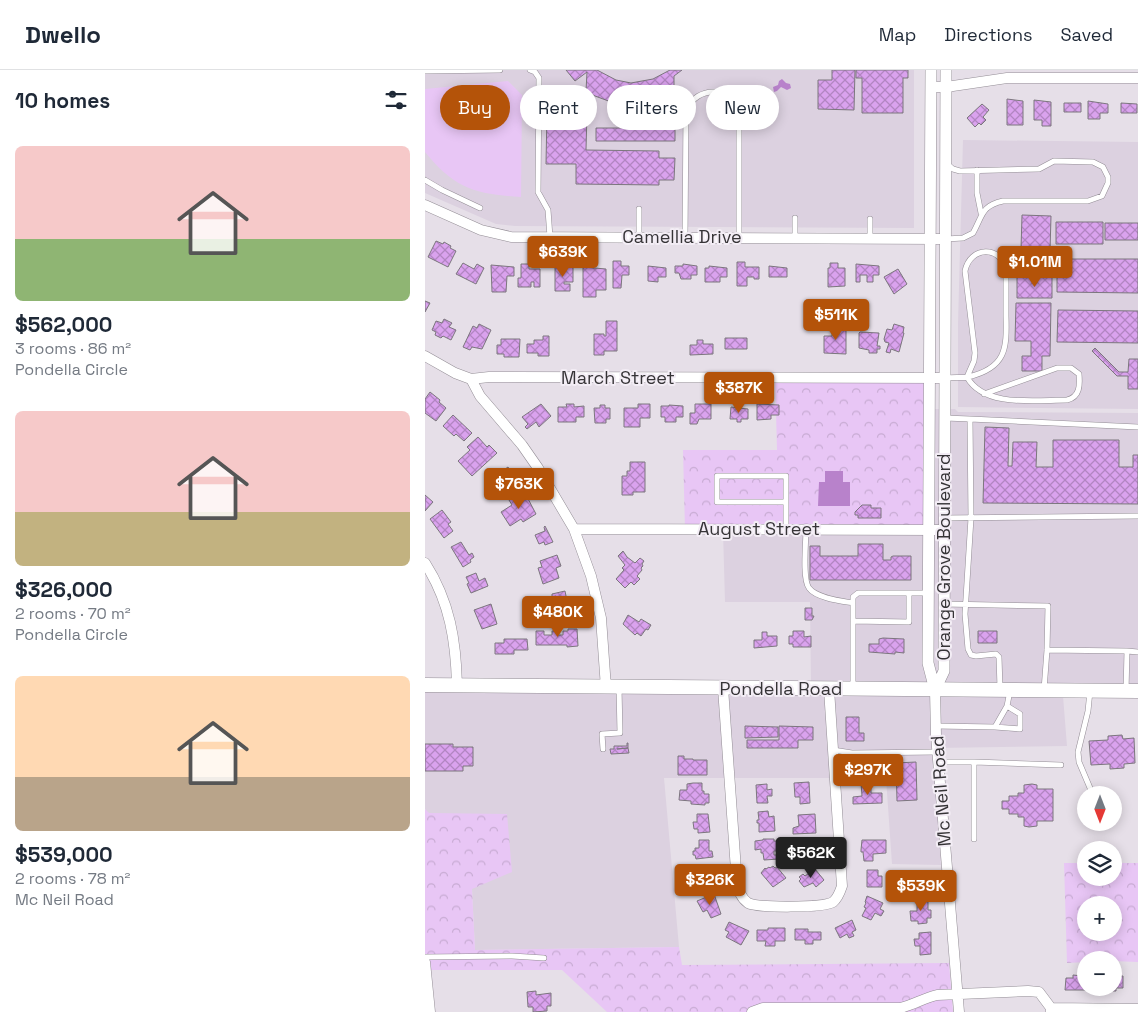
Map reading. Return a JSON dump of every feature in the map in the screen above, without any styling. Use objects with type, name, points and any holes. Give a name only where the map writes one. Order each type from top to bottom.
[{"type":"main road","name":"Pondella Road","points":[[425,685],[1132,691]]},
{"type":"street","name":"Orange Grove Boulevard","points":[[931,70],[928,663],[935,690]]},
{"type":"street","name":"Orange Grove Boulevard","points":[[935,690],[944,671],[946,70]]},
{"type":"street","points":[[931,87],[946,87],[1007,78],[1067,74],[1138,78]]},
{"type":"street","name":"Camellia Drive","points":[[425,205],[490,233],[511,237],[945,239]]},
{"type":"street","points":[[425,356],[455,373],[471,379],[480,396],[516,438],[537,468],[574,529],[591,576],[601,618],[612,688]]},
{"type":"street","name":"March Street","points":[[471,379],[489,377],[945,378]]},
{"type":"street","name":"August Street","points":[[574,529],[928,530],[944,524]]},
{"type":"street","points":[[425,563],[440,592],[450,618],[457,662],[457,686]]},
{"type":"street","points":[[928,593],[944,598]]},
{"type":"street","points":[[723,688],[737,884],[740,895],[749,903],[759,905],[822,906],[832,902],[839,895],[842,886],[829,689]]},
{"type":"street","name":"Mc Neil Road","points":[[935,690],[938,757],[959,1012]]},
{"type":"street","points":[[425,962],[430,1012]]},
{"type":"street","points":[[753,1012],[763,1008],[900,1008],[912,1006],[928,997],[1018,991],[1039,992],[1051,1010],[1138,1009]]},
{"type":"lane","points":[[425,71],[500,70]]},
{"type":"lane","points":[[530,70],[535,72],[539,78],[538,192],[548,210],[550,237]]},
{"type":"lane","points":[[685,238],[686,111],[695,98],[704,93],[711,92],[722,94],[732,100],[736,105],[739,115],[739,238]]},
{"type":"lane","points":[[945,239],[968,236],[973,233],[981,213],[985,209],[1003,201],[1097,199],[1105,191],[1108,177],[1103,167],[1098,164],[1078,161],[1054,161],[1039,169],[977,170],[956,170],[946,162]]},
{"type":"lane","points":[[977,170],[977,193],[981,213]]},
{"type":"lane","points":[[425,180],[481,208]]},
{"type":"lane","points":[[639,209],[639,237]]},
{"type":"lane","points":[[795,218],[795,238]]},
{"type":"lane","points":[[870,219],[870,238]]},
{"type":"lane","points":[[945,378],[967,377],[993,366],[1000,359],[1006,347],[1006,270],[1002,259],[991,252],[979,252],[973,255],[965,272],[975,353],[974,361],[967,377]]},
{"type":"lane","points":[[967,377],[972,386],[984,394],[996,398],[1067,400],[1072,399],[1076,395],[1080,384],[1079,374],[1071,368],[1057,368],[984,394]]},
{"type":"lane","points":[[945,418],[1138,427]]},
{"type":"lane","points":[[970,419],[971,518],[965,614],[968,649],[971,655],[996,654],[999,657],[1007,706],[995,727]]},
{"type":"lane","points":[[786,502],[717,502],[717,476],[786,476],[786,502],[786,529]]},
{"type":"lane","points":[[944,524],[971,518],[1138,516]]},
{"type":"lane","points":[[806,529],[806,580],[809,588],[824,597],[853,603]]},
{"type":"lane","points":[[853,689],[853,597],[858,593],[928,593]]},
{"type":"lane","points":[[853,621],[909,622],[909,593]]},
{"type":"lane","points":[[944,598],[967,604],[1048,606],[1044,691]]},
{"type":"lane","points":[[1047,650],[1138,652]]},
{"type":"lane","points":[[1127,651],[1132,691]]},
{"type":"lane","points":[[603,749],[602,734],[620,733],[612,688]]},
{"type":"lane","points":[[1089,786],[1079,762],[1078,752],[1088,711],[1090,691]]},
{"type":"lane","points":[[936,726],[1020,729],[1020,714],[1007,706]]},
{"type":"lane","points":[[832,750],[852,753],[938,757],[974,762],[1061,765]]},
{"type":"lane","points":[[974,762],[974,839]]},
{"type":"lane","points":[[425,957],[512,956],[544,958]]},
{"type":"shaded area","points":[[425,70],[914,70],[914,228],[515,226],[496,224],[425,193]]},
{"type":"shaded area","points":[[782,79],[790,84],[791,88],[787,90],[781,87],[779,89],[779,81]]},
{"type":"shaded area","points":[[963,140],[1138,142],[1138,409],[958,407],[958,324]]},
{"type":"shaded area","points":[[934,409],[940,409],[939,669],[936,676],[933,662]]},
{"type":"shaded area","points":[[949,409],[955,409],[958,412],[1138,413],[1138,686],[942,685]]},
{"type":"shaded area","points":[[825,471],[843,471],[843,482],[850,482],[850,506],[818,506],[819,482],[825,482]]},
{"type":"shaded area","points":[[924,527],[928,685],[811,684],[810,602],[725,602],[723,530]]},
{"type":"shaded area","points":[[425,690],[1063,696],[1067,746],[936,748],[941,865],[892,864],[886,778],[664,778],[679,947],[475,950],[472,889],[425,809]]},
{"type":"green space","points":[[508,81],[520,93],[521,197],[478,191],[456,182],[425,152],[425,89],[440,88],[440,130],[510,130],[510,85],[466,85]]},
{"type":"green space","points":[[924,374],[924,527],[685,530],[683,450],[777,450],[775,375]]},
{"type":"green space","points":[[425,809],[429,813],[507,814],[512,872],[472,889],[475,950],[679,947],[682,965],[949,963],[953,1012],[607,1012],[562,970],[425,970]]},
{"type":"green space","points":[[1064,863],[1077,863],[1077,886],[1122,886],[1122,863],[1138,863],[1138,962],[1122,961],[1122,951],[1077,951],[1077,962],[1067,963]]},
{"type":"building","points":[[566,70],[597,70],[616,80],[631,83],[653,79],[670,70],[682,70],[674,76],[674,85],[607,85],[607,100],[597,97],[597,85],[586,85],[587,72],[575,81]]},
{"type":"building","points":[[832,70],[855,70],[854,110],[818,109],[818,80],[832,80]]},
{"type":"building","points":[[856,70],[908,70],[908,78],[903,78],[903,113],[862,113],[862,78],[856,78]]},
{"type":"building","points":[[1007,99],[1023,101],[1023,125],[1007,125]]},
{"type":"building","points":[[1034,100],[1051,102],[1051,126],[1042,126],[1042,120],[1034,120]]},
{"type":"building","points":[[1088,101],[1108,104],[1108,113],[1100,113],[1100,119],[1088,119]]},
{"type":"building","points":[[1064,103],[1081,103],[1081,112],[1064,112]]},
{"type":"building","points":[[1121,103],[1137,104],[1137,113],[1121,113]]},
{"type":"building","points":[[982,104],[989,110],[983,117],[986,120],[981,125],[979,123],[975,127],[967,118]]},
{"type":"building","points":[[597,128],[607,128],[607,130],[675,130],[675,141],[596,141]]},
{"type":"building","points":[[547,130],[587,130],[586,150],[659,151],[659,158],[675,158],[674,180],[659,180],[659,185],[576,184],[576,164],[546,164]]},
{"type":"building","points":[[1022,215],[1051,216],[1050,251],[1021,250]]},
{"type":"building","points":[[1056,222],[1103,222],[1103,244],[1056,244]]},
{"type":"building","points":[[1105,223],[1138,223],[1138,240],[1105,240]]},
{"type":"building","points":[[436,241],[443,244],[444,242],[456,251],[448,267],[428,257]]},
{"type":"building","points":[[1057,259],[1138,259],[1138,293],[1057,292]]},
{"type":"building","points":[[1028,260],[1051,260],[1051,273],[1028,273]]},
{"type":"building","points":[[613,261],[621,261],[621,266],[629,266],[629,275],[622,275],[621,288],[613,288]]},
{"type":"building","points":[[737,262],[745,262],[745,267],[759,267],[759,279],[747,277],[747,286],[737,286]]},
{"type":"building","points":[[463,263],[474,269],[477,264],[484,268],[476,284],[456,274]]},
{"type":"building","points":[[830,263],[838,263],[838,268],[845,268],[845,286],[828,287],[828,268],[830,268]]},
{"type":"building","points":[[521,264],[529,264],[529,269],[540,269],[540,287],[534,287],[534,282],[531,282],[531,287],[518,287],[518,278],[521,278]]},
{"type":"building","points":[[683,264],[697,266],[697,275],[691,275],[691,279],[681,279],[679,273],[675,273],[675,266],[683,266]]},
{"type":"building","points":[[856,264],[879,266],[879,275],[873,275],[873,282],[867,282],[867,275],[860,275],[860,282],[856,282]]},
{"type":"building","points":[[491,265],[514,267],[514,276],[507,276],[506,292],[492,292]]},
{"type":"building","points":[[555,266],[573,267],[573,282],[564,282],[564,284],[570,284],[570,291],[555,291]]},
{"type":"building","points":[[648,266],[666,268],[666,277],[658,277],[658,282],[648,281]]},
{"type":"building","points":[[709,266],[727,268],[727,277],[720,277],[720,282],[705,282],[705,268],[709,268]]},
{"type":"building","points":[[769,266],[787,268],[787,277],[769,277]]},
{"type":"building","points":[[583,267],[606,269],[606,290],[596,290],[596,297],[583,297]]},
{"type":"building","points":[[898,269],[907,284],[894,294],[884,277]]},
{"type":"building","points":[[1017,277],[1052,277],[1052,298],[1017,298]]},
{"type":"building","points":[[425,301],[430,303],[425,312]]},
{"type":"building","points":[[1016,303],[1051,303],[1050,356],[1042,356],[1042,371],[1022,371],[1022,356],[1031,356],[1031,341],[1015,341]]},
{"type":"building","points":[[1058,310],[1138,311],[1138,343],[1057,342]]},
{"type":"building","points":[[444,319],[452,323],[449,327],[456,330],[451,340],[435,335],[436,332],[432,330],[436,321],[442,323]]},
{"type":"building","points":[[606,321],[617,321],[617,351],[604,351],[604,355],[594,355],[594,334],[604,334],[606,336]]},
{"type":"building","points":[[479,324],[491,330],[482,349],[472,347],[470,350],[463,347],[473,326],[477,328]]},
{"type":"building","points":[[894,324],[904,327],[904,333],[899,352],[891,349],[890,353],[886,352],[889,343],[885,342],[884,339],[887,329],[892,330]]},
{"type":"building","points":[[832,326],[846,326],[846,354],[824,353],[824,336],[832,336]]},
{"type":"building","points":[[860,332],[879,333],[877,346],[880,346],[880,349],[877,349],[877,353],[869,353],[869,350],[859,348]]},
{"type":"building","points":[[543,336],[549,336],[549,356],[527,353],[527,344],[534,344],[534,340],[543,340]]},
{"type":"building","points":[[725,338],[747,338],[747,349],[725,349]]},
{"type":"building","points":[[501,339],[520,339],[519,357],[504,357],[504,354],[497,354],[497,345],[501,345]]},
{"type":"building","points":[[697,340],[703,340],[703,344],[713,344],[713,354],[690,355],[690,345],[697,345]]},
{"type":"building","points":[[1095,348],[1119,372],[1128,372],[1129,359],[1138,359],[1138,389],[1128,389],[1128,376],[1117,376],[1092,351]]},
{"type":"building","points":[[430,392],[446,408],[436,421],[425,413],[425,399]]},
{"type":"building","points":[[541,404],[551,416],[539,427],[536,422],[527,429],[525,427],[528,424],[522,417]]},
{"type":"building","points":[[566,404],[574,404],[574,407],[584,406],[584,417],[576,417],[576,422],[558,422],[558,407],[567,407]]},
{"type":"building","points":[[638,404],[650,404],[650,418],[640,418],[640,427],[624,427],[624,408],[638,408]]},
{"type":"building","points":[[695,404],[711,404],[711,419],[699,419],[697,424],[690,424],[690,413],[695,413]]},
{"type":"building","points":[[757,404],[779,405],[779,415],[771,415],[771,419],[757,420]]},
{"type":"building","points":[[600,405],[610,408],[610,419],[606,419],[606,423],[595,423],[594,408],[600,408]]},
{"type":"building","points":[[661,406],[683,406],[683,417],[676,417],[676,422],[665,422],[665,417],[661,417]]},
{"type":"building","points":[[731,407],[748,409],[748,419],[741,419],[741,422],[737,422],[737,419],[730,419]]},
{"type":"building","points":[[453,415],[472,433],[464,441],[456,434],[454,436],[443,426]]},
{"type":"building","points":[[985,427],[1009,428],[1008,466],[1012,466],[1013,442],[1037,442],[1036,467],[1053,467],[1053,440],[1119,440],[1119,467],[1133,467],[1133,455],[1138,455],[1138,504],[983,503]]},
{"type":"building","points":[[478,437],[487,447],[489,445],[497,453],[472,476],[458,461],[470,450],[467,447]]},
{"type":"building","points":[[630,462],[645,462],[645,492],[633,492],[633,495],[622,495],[622,476],[627,476],[627,471],[630,471]]},
{"type":"building","points":[[508,467],[519,485],[507,493],[502,486],[505,483],[498,474]]},
{"type":"building","points":[[524,491],[536,514],[523,522],[521,519],[510,526],[501,512],[512,505],[509,500]]},
{"type":"building","points":[[425,495],[433,502],[425,511]]},
{"type":"building","points":[[862,505],[871,505],[871,508],[881,508],[881,518],[858,518],[855,512]]},
{"type":"building","points":[[442,510],[451,522],[448,524],[453,531],[444,538],[430,519]]},
{"type":"building","points":[[545,526],[553,542],[545,545],[544,542],[539,544],[535,535],[545,531]]},
{"type":"building","points":[[461,542],[469,555],[472,553],[474,557],[470,560],[471,562],[463,567],[451,547]]},
{"type":"building","points":[[858,544],[883,544],[883,560],[891,560],[893,556],[911,556],[911,580],[810,580],[810,546],[820,546],[820,556],[858,556]]},
{"type":"building","points":[[623,551],[635,563],[640,558],[644,561],[642,570],[637,576],[640,579],[634,585],[631,582],[625,588],[616,579],[624,570],[622,568],[625,565],[618,556]]},
{"type":"building","points":[[557,555],[561,566],[556,568],[559,578],[543,584],[538,568],[542,567],[540,561]]},
{"type":"building","points":[[476,573],[479,581],[485,578],[488,586],[471,593],[466,577]]},
{"type":"building","points":[[565,591],[569,611],[550,615],[547,600],[556,598],[556,596],[552,597],[552,594]]},
{"type":"building","points":[[491,604],[497,624],[482,629],[474,610]]},
{"type":"building","points":[[805,608],[812,608],[812,616],[814,616],[812,620],[805,620]]},
{"type":"building","points":[[628,615],[639,622],[641,619],[651,625],[641,636],[637,633],[635,635],[623,624]]},
{"type":"building","points":[[568,629],[577,629],[578,646],[536,645],[536,631],[544,631],[544,635],[552,635],[552,631],[557,631],[557,635],[563,635],[563,631],[568,631]]},
{"type":"building","points":[[793,631],[804,631],[804,637],[811,636],[811,647],[793,647],[793,644],[789,644],[789,636],[793,636]]},
{"type":"building","points":[[978,631],[997,631],[997,643],[978,643]]},
{"type":"building","points":[[762,632],[767,632],[767,636],[777,636],[777,646],[754,648],[754,640],[762,640]]},
{"type":"building","points":[[504,639],[527,639],[528,650],[514,650],[514,654],[495,654],[495,643],[504,643]]},
{"type":"building","points":[[879,639],[904,639],[904,653],[869,652],[869,644],[879,644]]},
{"type":"building","points":[[846,717],[859,717],[859,733],[864,733],[864,741],[846,741]]},
{"type":"building","points":[[745,726],[778,727],[778,737],[745,738]]},
{"type":"building","points":[[779,726],[813,727],[813,740],[798,740],[798,748],[747,748],[747,740],[779,740]]},
{"type":"building","points":[[1122,735],[1123,739],[1134,738],[1135,763],[1124,764],[1124,768],[1110,769],[1110,764],[1091,765],[1089,741],[1108,740],[1108,736]]},
{"type":"building","points":[[627,743],[629,753],[611,754],[610,749],[614,749],[614,746],[627,746]]},
{"type":"building","points":[[425,744],[453,744],[453,747],[473,747],[473,766],[463,766],[463,771],[425,771]]},
{"type":"building","points":[[678,756],[684,756],[684,759],[707,760],[707,775],[678,775]]},
{"type":"building","points":[[916,762],[917,800],[897,801],[896,763]]},
{"type":"building","points":[[809,782],[810,803],[800,804],[800,797],[795,797],[794,783]]},
{"type":"building","points":[[702,783],[702,791],[704,791],[704,794],[709,794],[709,803],[705,803],[705,805],[691,804],[691,801],[679,800],[680,790],[687,790],[687,784]]},
{"type":"building","points":[[861,783],[871,783],[871,793],[882,793],[882,803],[853,804],[853,797],[862,796]]},
{"type":"building","points":[[767,784],[767,790],[772,789],[772,796],[767,796],[768,803],[757,803],[756,785]]},
{"type":"building","points":[[1024,785],[1037,785],[1037,789],[1053,789],[1053,821],[1037,821],[1037,826],[1029,827],[1024,826],[1024,817],[1018,817],[1018,814],[1009,814],[1009,809],[1002,809],[1002,801],[1009,801],[1009,796],[1018,796],[1018,793],[1024,793]]},
{"type":"building","points":[[768,811],[769,817],[774,816],[775,831],[759,832],[759,823],[757,823],[757,820],[759,820],[758,812]]},
{"type":"building","points":[[697,814],[708,814],[710,832],[698,833],[698,829],[694,829],[693,822],[697,822]]},
{"type":"building","points":[[815,814],[816,833],[793,834],[793,828],[799,826],[798,815]]},
{"type":"building","points":[[763,839],[779,841],[779,851],[774,851],[774,855],[779,855],[779,859],[764,860],[761,849],[755,850],[755,841]]},
{"type":"building","points":[[816,839],[815,861],[805,862],[805,853],[801,853],[800,840]]},
{"type":"building","points":[[699,840],[709,840],[709,851],[712,851],[713,857],[696,859],[693,851],[695,851],[695,848],[699,848]]},
{"type":"building","points":[[862,840],[886,840],[886,853],[873,854],[873,861],[864,861],[863,852],[861,852]]},
{"type":"building","points":[[777,867],[786,878],[773,887],[761,873],[765,868]]},
{"type":"building","points":[[815,869],[824,880],[816,887],[813,883],[804,887],[799,881],[801,879],[799,877],[803,874],[805,876]]},
{"type":"building","points":[[867,870],[878,870],[878,876],[882,876],[882,887],[867,887]]},
{"type":"building","points":[[714,894],[721,914],[711,918],[707,910],[703,912],[697,901]]},
{"type":"building","points":[[867,896],[883,903],[880,909],[884,911],[881,916],[875,913],[871,920],[862,916],[866,908],[864,907]]},
{"type":"building","points":[[917,900],[928,900],[928,910],[931,910],[931,918],[927,918],[927,923],[918,924],[918,921],[911,921],[910,911],[917,911]]},
{"type":"building","points":[[852,920],[856,930],[852,932],[854,936],[849,938],[847,934],[840,938],[835,928]]},
{"type":"building","points":[[729,922],[749,931],[741,945],[726,937],[729,932],[725,930]]},
{"type":"building","points":[[768,928],[785,928],[785,941],[775,941],[775,946],[765,946],[766,941],[757,941],[757,930],[768,930]]},
{"type":"building","points":[[795,929],[821,932],[821,940],[813,940],[813,944],[805,944],[805,940],[795,940]]},
{"type":"building","points":[[931,932],[931,954],[920,955],[920,946],[915,946],[914,939],[919,939],[919,933]]},
{"type":"building","points":[[1073,975],[1077,975],[1077,990],[1065,990],[1066,978],[1073,978]]},
{"type":"building","points":[[536,991],[536,995],[551,993],[551,1006],[547,1006],[547,1011],[533,1012],[533,1007],[528,1007],[527,992]]}]
